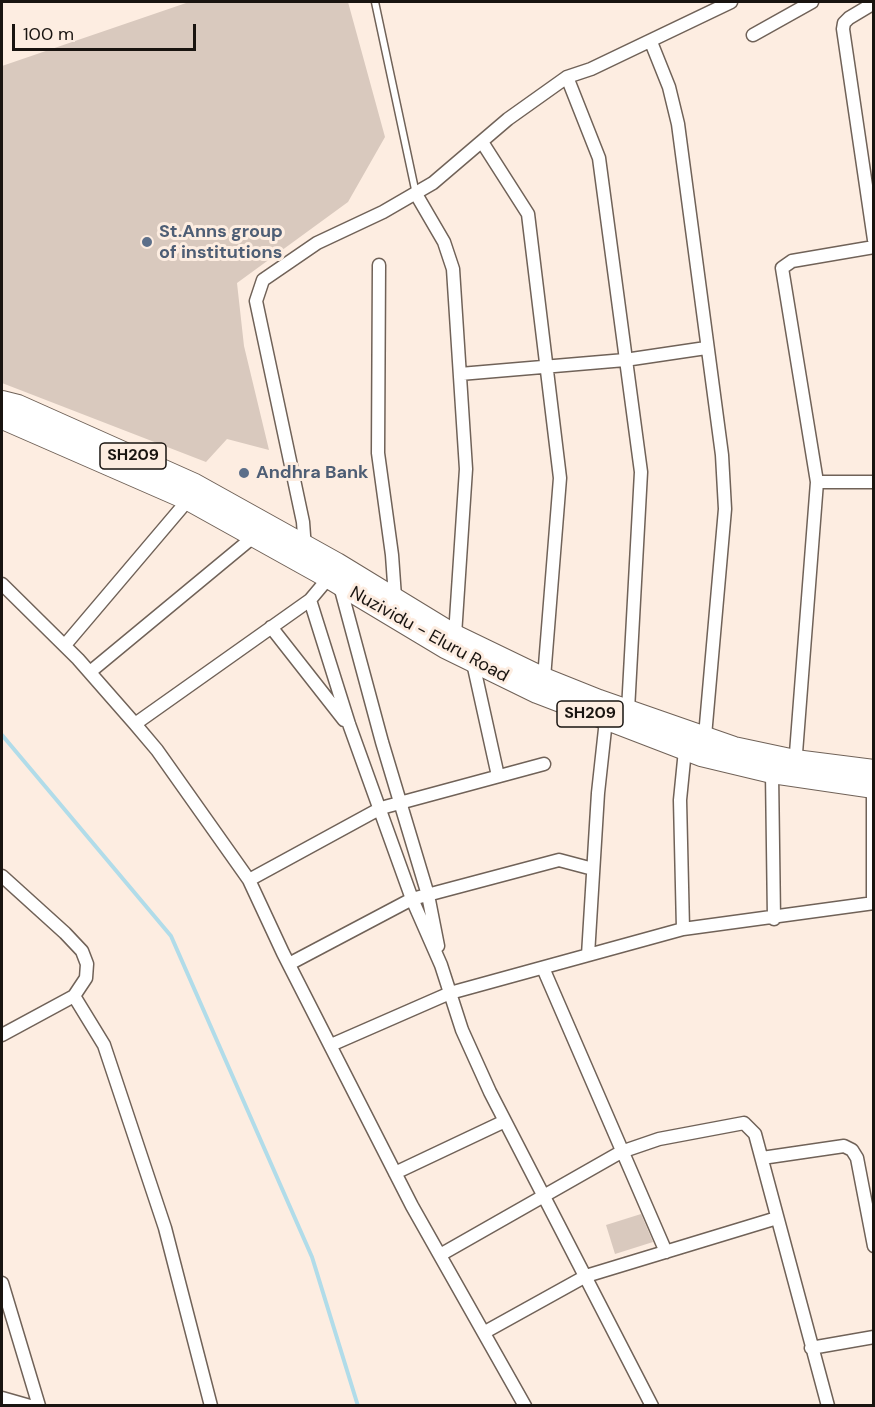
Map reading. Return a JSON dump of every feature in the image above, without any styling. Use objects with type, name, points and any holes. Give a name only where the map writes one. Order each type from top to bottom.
[{"type":"main road","name":"SH209","points":[[2,401],[18,405],[195,484],[301,555]]},
{"type":"main road","points":[[2,416],[5,420],[188,500],[252,538],[301,555],[336,576]]},
{"type":"main road","name":"Nuzividu - Eluru Road","points":[[336,576],[395,597],[455,635],[544,678],[795,768],[873,788]]},
{"type":"main road","name":"Nuzividu - Eluru Road","points":[[336,576],[473,663],[537,693],[685,750],[772,773],[795,768],[873,770]]},
{"type":"street","points":[[301,555],[286,437],[256,301],[263,280],[295,257],[346,227],[416,194],[445,175],[508,119],[567,77],[651,42],[731,2]]},
{"type":"street","points":[[753,35],[813,2]]},
{"type":"street","points":[[873,3],[849,18],[844,23],[843,29],[873,240]]},
{"type":"street","points":[[651,42],[669,87],[678,124],[722,455],[725,509],[705,736]]},
{"type":"street","points":[[567,77],[599,158],[641,472],[628,710]]},
{"type":"street","points":[[482,142],[528,214],[560,478],[544,678]]},
{"type":"street","points":[[416,194],[444,242],[453,269],[466,469],[455,635]]},
{"type":"street","points":[[795,768],[817,482],[782,268],[792,261],[873,247]]},
{"type":"street","points":[[379,265],[378,453],[392,555],[395,597]]},
{"type":"street","points":[[460,374],[625,360],[706,348]]},
{"type":"street","points":[[817,482],[873,482]]},
{"type":"street","points":[[65,645],[188,500]]},
{"type":"street","points":[[90,672],[252,538]]},
{"type":"street","points":[[135,724],[310,600],[336,576],[428,895],[441,965]]},
{"type":"street","points":[[2,584],[65,645],[135,724],[249,880],[395,1173],[525,1406]]},
{"type":"street","points":[[310,600],[350,727],[412,899],[441,965],[462,1030],[505,1121],[652,1406]]},
{"type":"street","points":[[271,627],[350,727]]},
{"type":"street","points":[[473,663],[498,776]]},
{"type":"street","points":[[588,955],[606,720]]},
{"type":"street","points":[[683,929],[680,800],[685,750]]},
{"type":"street","points":[[249,880],[381,808],[544,764]]},
{"type":"street","points":[[772,773],[774,919]]},
{"type":"street","points":[[331,1045],[450,993],[683,929],[774,919],[873,903],[873,788]]},
{"type":"street","points":[[289,964],[412,899],[559,860],[593,869]]},
{"type":"street","points":[[2,876],[65,933],[82,951],[87,964],[86,978],[74,996],[2,1035]]},
{"type":"street","points":[[543,968],[666,1252]]},
{"type":"street","points":[[74,996],[104,1045],[165,1227],[211,1406]]},
{"type":"street","points":[[395,1173],[505,1121]]},
{"type":"street","points":[[440,1255],[621,1152],[659,1139],[744,1123],[755,1134],[828,1406]]},
{"type":"street","points":[[762,1158],[844,1146],[852,1150],[857,1158],[873,1246]]},
{"type":"street","points":[[485,1332],[586,1276],[777,1218]]},
{"type":"street","points":[[2,1283],[39,1406]]},
{"type":"street","points":[[812,1348],[873,1337]]},
{"type":"street","points":[[2,1398],[30,1406]]},
{"type":"lane","points":[[375,2],[416,194]]},
{"type":"building","name":"St.Anns group of institutions","points":[[189,2],[348,2],[385,137],[348,202],[237,283],[244,346],[269,450],[227,439],[206,462],[2,383],[2,66]]},
{"type":"building","points":[[641,1214],[653,1242],[615,1254],[606,1225]]},
{"type":"waterway","points":[[2,735],[171,936],[312,1257],[358,1406]]},
{"type":"place","name":"St.Anns group of institutions","points":[[147,242]]},
{"type":"place","name":"Andhra Bank","points":[[244,473]]}]
